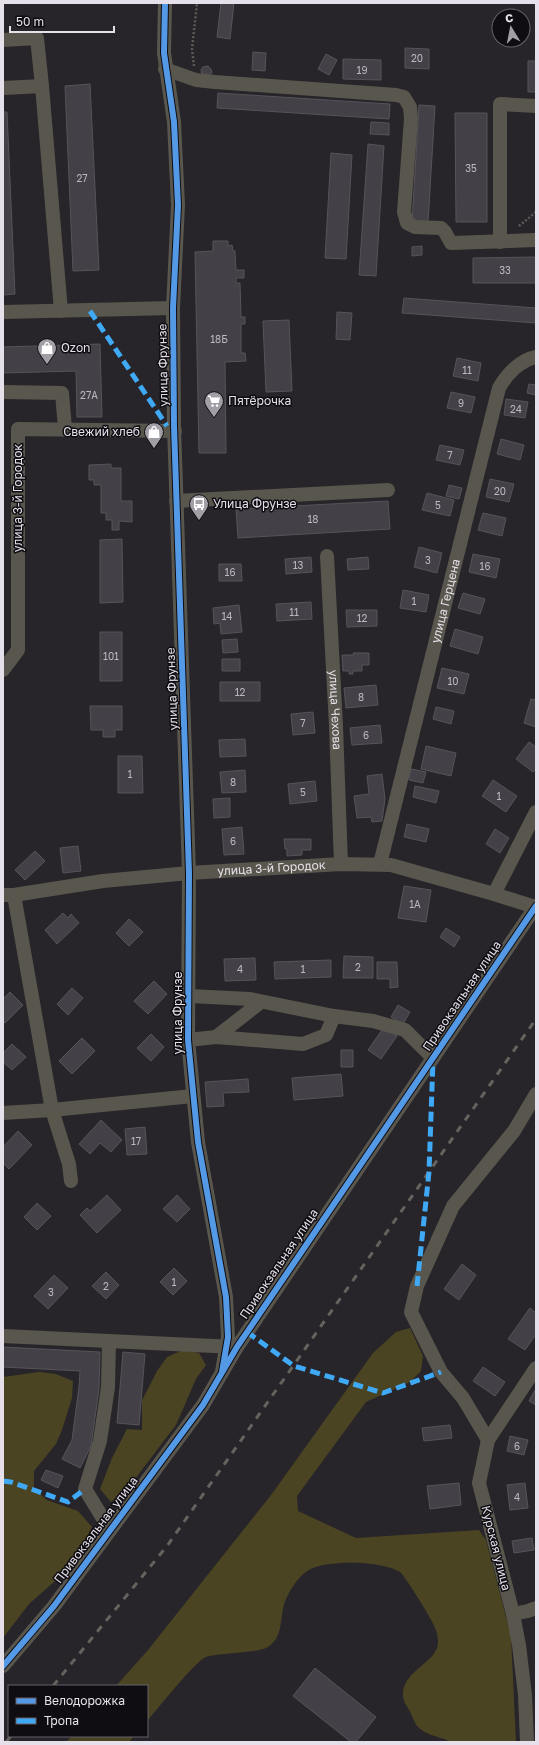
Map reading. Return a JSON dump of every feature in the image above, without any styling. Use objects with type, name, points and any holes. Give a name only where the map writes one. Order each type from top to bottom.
[{"type":"street","name":"улица Фрунзе","points":[[165,3],[164,54],[174,122],[178,205],[173,308],[174,431],[189,873],[188,1040],[192,1096],[198,1142],[226,1297],[228,1337],[232,1347]]},
{"type":"street","points":[[3,40],[37,38],[61,311]]},
{"type":"street","points":[[165,69],[196,80],[396,95],[404,97],[410,107],[411,119],[404,212],[407,223],[415,227],[441,228],[451,243],[536,240]]},
{"type":"street","points":[[3,88],[42,86]]},
{"type":"street","points":[[500,242],[500,104],[536,106]]},
{"type":"street","points":[[3,312],[173,308]]},
{"type":"street","name":"улица Герцена","points":[[380,864],[499,388],[505,376],[514,368],[536,357]]},
{"type":"street","points":[[3,392],[62,393],[65,429]]},
{"type":"street","name":"улица 3-й Городок","points":[[3,670],[18,650],[18,429],[174,431]]},
{"type":"street","points":[[176,501],[388,490]]},
{"type":"street","name":"улица Чехова","points":[[327,556],[336,726],[341,864]]},
{"type":"street","points":[[494,894],[536,812]]},
{"type":"street","name":"улица 3-й Городок","points":[[9,895],[103,881],[189,873],[341,864],[380,864],[391,865],[535,906]]},
{"type":"street","points":[[9,895],[52,1110],[69,1164],[71,1181]]},
{"type":"street","name":"Привокзальная улица","points":[[3,1666],[54,1606],[203,1405],[222,1372],[232,1347],[433,1058],[535,906]]},
{"type":"street","points":[[189,996],[250,999],[334,1016],[373,1021],[405,1030],[433,1058]]},
{"type":"street","points":[[216,1037],[261,1002]]},
{"type":"street","points":[[188,1040],[216,1037],[303,1044],[326,1035],[334,1016]]},
{"type":"street","points":[[488,1440],[463,1398],[441,1372],[411,1312],[417,1286],[452,1206],[514,1131],[536,1094]]},
{"type":"street","points":[[3,1113],[52,1110],[192,1096]]},
{"type":"street","points":[[3,1336],[232,1347]]},
{"type":"street","points":[[109,1341],[108,1388],[100,1441],[85,1488],[110,1530]]},
{"type":"street","name":"Курская улица","points":[[527,1742],[525,1695],[513,1614],[479,1483],[488,1440],[536,1368]]},
{"type":"street","points":[[513,1614],[536,1608]]},
{"type":"path","points":[[196,80],[192,49],[198,3]]},
{"type":"shaded area","points":[[410,1328],[423,1356],[421,1371],[410,1382],[366,1402],[297,1496],[298,1511],[356,1538],[479,1530],[486,1540],[511,1636],[516,1742],[448,1742],[447,1740],[427,1733],[417,1726],[404,1700],[404,1687],[407,1680],[432,1656],[436,1650],[438,1643],[436,1630],[419,1599],[400,1572],[392,1568],[355,1563],[317,1566],[305,1573],[296,1582],[287,1598],[283,1609],[280,1630],[273,1643],[268,1647],[256,1651],[206,1657],[201,1660],[185,1676],[148,1720],[148,1685],[117,1685],[148,1650],[271,1495],[373,1353],[396,1332]]},
{"type":"shaded area","points":[[183,1350],[199,1353],[206,1365],[196,1379],[176,1425],[125,1492],[111,1502],[100,1489],[112,1458],[127,1429],[142,1430],[142,1400],[157,1371],[167,1357]]},
{"type":"shaded area","points":[[39,1372],[56,1374],[73,1381],[72,1398],[62,1430],[56,1444],[34,1471],[34,1488],[47,1500],[78,1511],[92,1527],[76,1557],[54,1582],[29,1604],[3,1638],[3,1377]]},
{"type":"shaded area","points":[[71,1737],[133,1737],[129,1742],[66,1742]]},
{"type":"building","points":[[221,3],[234,3],[230,39],[217,37]]},
{"type":"building","points":[[405,48],[429,49],[429,69],[405,68]]},
{"type":"building","points":[[253,52],[266,53],[265,71],[252,70]]},
{"type":"building","points":[[326,54],[337,60],[329,75],[318,69]]},
{"type":"building","points":[[343,59],[381,60],[381,80],[343,79]]},
{"type":"building","points":[[528,61],[536,61],[536,92],[528,92]]},
{"type":"building","points":[[208,66],[212,73],[209,76],[202,75],[201,70],[203,67]]},
{"type":"building","points":[[90,84],[99,270],[73,271],[65,86]]},
{"type":"building","points":[[218,93],[390,104],[389,119],[217,108]]},
{"type":"building","points":[[419,105],[435,106],[428,223],[412,222]]},
{"type":"building","points":[[3,112],[7,112],[15,294],[3,295]]},
{"type":"building","points":[[455,113],[487,113],[487,222],[456,222]]},
{"type":"building","points":[[371,122],[389,123],[389,135],[370,134]]},
{"type":"building","points":[[368,144],[384,146],[376,276],[359,275]]},
{"type":"building","points":[[331,153],[352,155],[346,259],[325,258]]},
{"type":"building","points":[[213,241],[228,241],[228,246],[232,245],[233,251],[235,251],[236,270],[244,270],[244,278],[236,278],[236,283],[240,283],[241,317],[245,317],[245,324],[241,324],[241,353],[245,353],[246,361],[225,362],[226,453],[199,453],[195,252],[213,251]]},
{"type":"building","points":[[422,246],[422,255],[412,256],[412,247]]},
{"type":"building","points":[[536,257],[536,283],[473,283],[473,258]]},
{"type":"building","points":[[404,298],[536,308],[536,323],[402,313]]},
{"type":"building","points":[[337,312],[352,313],[350,340],[336,339]]},
{"type":"building","points":[[289,320],[292,391],[266,392],[263,321]]},
{"type":"building","points":[[100,344],[102,417],[77,417],[76,371],[3,373],[3,347]]},
{"type":"building","points":[[457,358],[481,363],[478,381],[453,376]]},
{"type":"building","points":[[529,384],[536,385],[536,395],[527,393]]},
{"type":"building","points":[[451,392],[475,397],[471,413],[447,408]]},
{"type":"building","points":[[506,399],[528,402],[525,418],[504,415]]},
{"type":"building","points":[[501,439],[524,445],[520,460],[497,454]]},
{"type":"building","points":[[440,445],[464,450],[460,465],[436,460]]},
{"type":"building","points":[[111,464],[111,468],[121,468],[121,501],[132,501],[132,522],[119,521],[119,530],[112,530],[112,520],[106,520],[106,513],[101,513],[101,485],[94,485],[94,480],[89,480],[89,465]]},
{"type":"building","points":[[490,479],[514,484],[509,502],[486,497]]},
{"type":"building","points":[[449,485],[462,488],[459,499],[446,496]]},
{"type":"building","points":[[427,493],[454,500],[450,516],[422,510]]},
{"type":"building","points":[[388,501],[390,529],[238,538],[236,509]]},
{"type":"building","points":[[483,513],[506,518],[502,536],[478,530]]},
{"type":"building","points":[[122,539],[123,602],[100,603],[100,540]]},
{"type":"building","points":[[419,547],[442,553],[437,573],[414,567]]},
{"type":"building","points":[[473,554],[500,559],[496,578],[469,572]]},
{"type":"building","points":[[311,557],[312,572],[286,574],[285,559]]},
{"type":"building","points":[[368,557],[369,569],[348,570],[347,559]]},
{"type":"building","points":[[219,564],[241,564],[242,581],[219,581]]},
{"type":"building","points":[[403,590],[429,595],[426,612],[400,608]]},
{"type":"building","points":[[463,593],[485,599],[480,614],[458,608]]},
{"type":"building","points":[[311,602],[312,619],[277,621],[276,604]]},
{"type":"building","points":[[239,605],[242,632],[221,634],[220,623],[214,624],[213,608]]},
{"type":"building","points":[[346,610],[377,610],[377,626],[347,627]]},
{"type":"building","points":[[455,629],[483,637],[478,654],[450,646]]},
{"type":"building","points":[[100,632],[122,632],[122,681],[100,681]]},
{"type":"building","points":[[237,639],[238,652],[223,653],[222,640]]},
{"type":"building","points":[[353,653],[369,653],[369,665],[362,665],[362,671],[353,671],[353,674],[349,674],[349,671],[343,671],[342,655],[354,655]]},
{"type":"building","points":[[222,659],[240,659],[240,671],[222,671]]},
{"type":"building","points":[[442,668],[469,674],[464,694],[437,688]]},
{"type":"building","points":[[220,682],[260,682],[260,701],[220,701]]},
{"type":"building","points":[[376,685],[378,705],[346,708],[344,688]]},
{"type":"building","points":[[531,699],[536,700],[536,727],[524,723]]},
{"type":"building","points":[[90,706],[122,706],[122,730],[115,730],[115,737],[103,737],[103,730],[91,730]]},
{"type":"building","points":[[436,707],[454,711],[451,724],[433,719]]},
{"type":"building","points":[[313,712],[315,733],[293,735],[291,714]]},
{"type":"building","points":[[380,725],[382,743],[352,745],[350,728]]},
{"type":"building","points":[[245,739],[246,756],[220,757],[219,740]]},
{"type":"building","points":[[529,742],[536,747],[536,769],[533,772],[516,759]]},
{"type":"building","points":[[426,746],[456,753],[451,776],[421,769]]},
{"type":"building","points":[[118,756],[142,756],[143,793],[118,793]]},
{"type":"building","points":[[411,769],[426,772],[423,783],[409,780]]},
{"type":"building","points":[[245,770],[246,792],[222,793],[220,772]]},
{"type":"building","points":[[382,774],[385,799],[382,821],[372,822],[371,817],[357,818],[354,796],[369,794],[367,776]]},
{"type":"building","points":[[493,780],[517,796],[506,812],[482,796]]},
{"type":"building","points":[[315,781],[317,801],[290,804],[288,784]]},
{"type":"building","points":[[415,786],[439,791],[436,803],[413,797]]},
{"type":"building","points":[[230,798],[230,817],[214,818],[213,799]]},
{"type":"building","points":[[407,824],[429,829],[426,842],[404,837]]},
{"type":"building","points":[[242,827],[244,854],[224,855],[222,829]]},
{"type":"building","points":[[495,829],[509,838],[500,853],[486,844]]},
{"type":"building","points":[[284,839],[311,839],[311,850],[302,850],[302,855],[287,856],[287,849],[285,849]]},
{"type":"building","points":[[78,846],[81,871],[63,873],[60,848]]},
{"type":"building","points":[[35,851],[45,861],[25,880],[15,870]]},
{"type":"building","points":[[404,886],[431,890],[426,922],[398,918]]},
{"type":"building","points":[[63,913],[68,918],[71,914],[79,923],[57,944],[45,930]]},
{"type":"building","points":[[129,919],[143,932],[129,946],[116,933]]},
{"type":"building","points":[[446,928],[460,937],[454,947],[440,937]]},
{"type":"building","points":[[344,956],[373,957],[373,978],[343,978]]},
{"type":"building","points":[[255,958],[256,980],[225,981],[224,959]]},
{"type":"building","points":[[331,960],[331,977],[275,979],[274,962]]},
{"type":"building","points":[[377,962],[397,962],[398,987],[390,988],[390,979],[377,979]]},
{"type":"building","points":[[154,981],[167,994],[148,1014],[134,1001]]},
{"type":"building","points":[[72,988],[83,998],[68,1015],[57,1004]]},
{"type":"building","points":[[10,992],[23,1005],[5,1023],[3,1021],[3,999]]},
{"type":"building","points":[[398,1005],[410,1012],[403,1024],[391,1017]]},
{"type":"building","points":[[384,1027],[397,1036],[381,1059],[368,1050]]},
{"type":"building","points":[[151,1034],[164,1047],[151,1061],[137,1048]]},
{"type":"building","points":[[82,1038],[95,1051],[72,1074],[59,1061]]},
{"type":"building","points":[[12,1044],[26,1057],[12,1070],[3,1062],[3,1053]]},
{"type":"building","points":[[341,1050],[353,1050],[353,1067],[341,1067]]},
{"type":"building","points":[[341,1074],[343,1096],[294,1100],[292,1078]]},
{"type":"building","points":[[248,1079],[249,1092],[223,1093],[224,1106],[207,1107],[205,1082]]},
{"type":"building","points":[[101,1120],[122,1140],[111,1152],[100,1143],[90,1154],[79,1144]]},
{"type":"building","points":[[145,1127],[147,1154],[127,1155],[125,1129]]},
{"type":"building","points":[[18,1131],[32,1145],[9,1169],[3,1163],[3,1147]]},
{"type":"building","points":[[107,1195],[121,1210],[97,1233],[80,1215],[87,1208],[90,1211]]},
{"type":"building","points":[[177,1195],[190,1209],[177,1222],[163,1209]]},
{"type":"building","points":[[37,1203],[51,1216],[37,1230],[24,1217]]},
{"type":"building","points":[[462,1264],[476,1275],[459,1300],[444,1289]]},
{"type":"building","points":[[174,1268],[187,1281],[173,1295],[160,1282]]},
{"type":"building","points":[[106,1272],[119,1285],[106,1299],[92,1286]]},
{"type":"building","points":[[54,1275],[68,1288],[48,1309],[34,1296]]},
{"type":"building","points":[[530,1308],[536,1313],[536,1334],[525,1350],[508,1339]]},
{"type":"building","points":[[3,1347],[100,1352],[99,1389],[91,1446],[80,1468],[62,1459],[72,1440],[80,1371],[3,1367]]},
{"type":"building","points":[[123,1352],[145,1354],[139,1425],[117,1423]]},
{"type":"building","points":[[483,1367],[505,1382],[495,1396],[473,1381]]},
{"type":"building","points":[[535,1390],[536,1391],[536,1405],[529,1401]]},
{"type":"building","points":[[450,1425],[452,1438],[424,1441],[422,1428]]},
{"type":"building","points":[[510,1436],[528,1440],[524,1455],[507,1451]]},
{"type":"building","points":[[46,1470],[63,1476],[58,1488],[41,1480]]},
{"type":"building","points":[[459,1483],[461,1505],[430,1509],[427,1486]]},
{"type":"building","points":[[525,1483],[528,1508],[510,1510],[507,1485]]},
{"type":"building","points":[[532,1538],[534,1550],[514,1553],[512,1541]]},
{"type":"building","points":[[315,1668],[376,1717],[356,1742],[351,1742],[293,1696]]},
{"type":"railway","points":[[54,1685],[167,1546],[536,1019]]},
{"type":"railway","points":[[6,1742],[10,1737]]},
{"type":"marked path","points":[[90,311],[167,426]]},
{"type":"marked path","points":[[417,1286],[429,1172],[433,1060]]},
{"type":"marked path","points":[[247,1332],[294,1366],[383,1393],[441,1372]]},
{"type":"marked path","points":[[3,1481],[11,1482],[68,1502],[85,1489]]},
{"type":"cycle path","points":[[165,3],[164,53],[174,122],[178,205],[173,308],[174,426],[189,873],[188,1040],[198,1142],[226,1297],[228,1337],[222,1372]]},
{"type":"cycle path","points":[[3,1666],[54,1606],[203,1405],[237,1347],[536,906]]},
{"type":"place","name":"Ozon","points":[[47,365]]},
{"type":"place","name":"Пятёрочка","points":[[214,418]]},
{"type":"place","name":"Свежий хлеб","points":[[154,449]]},
{"type":"place","name":"Улица Фрунзе","points":[[199,521]]}]
